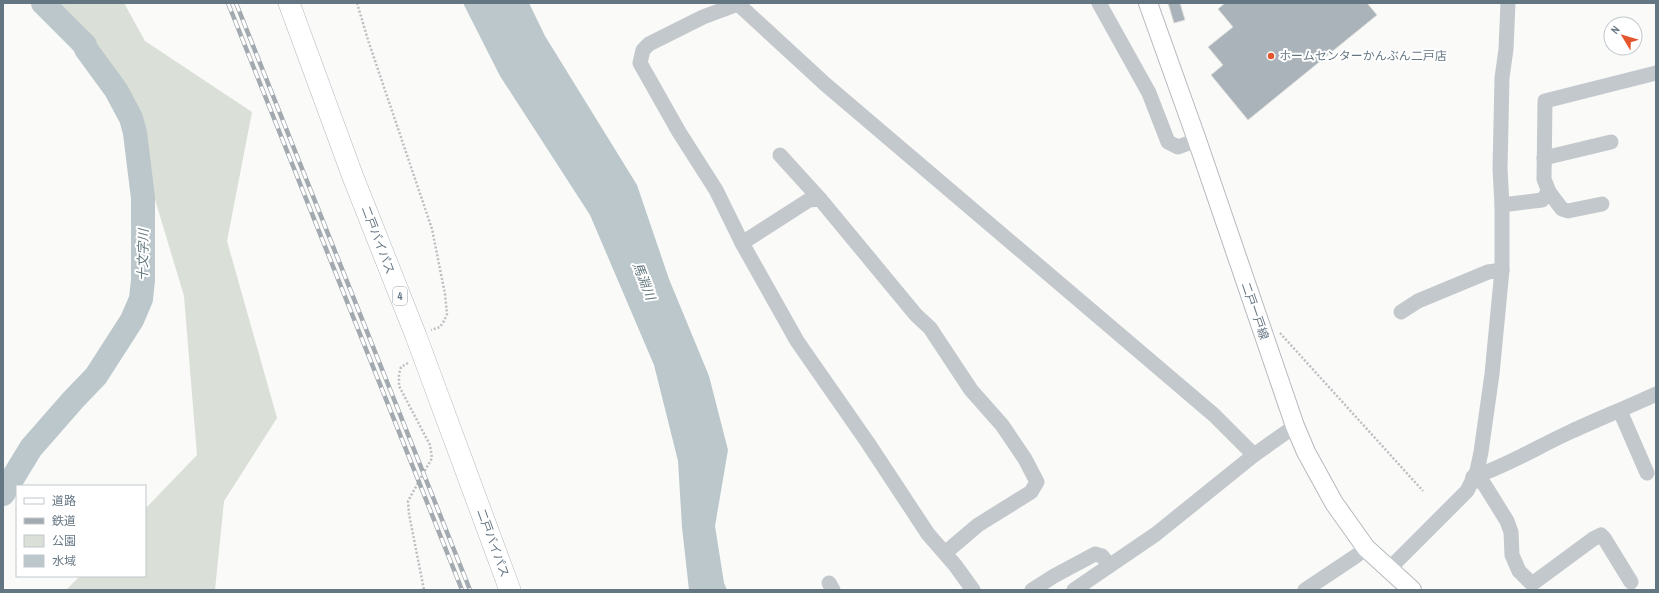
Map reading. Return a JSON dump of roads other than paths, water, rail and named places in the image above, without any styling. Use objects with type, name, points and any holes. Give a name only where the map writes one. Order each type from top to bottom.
[{"type":"highway","name":"二戸バイパス","points":[[289,3],[353,177],[419,345],[510,590]]},
{"type":"main road","name":"二戸一戸線","points":[[1148,3],[1197,140],[1295,426],[1306,452],[1334,503],[1366,548],[1412,590]]},
{"type":"street","points":[[973,590],[956,565],[928,534],[868,443],[797,341],[742,243],[716,190],[679,132],[640,63],[643,50],[649,44],[703,17],[737,3],[825,84],[1214,415],[1254,455]]},
{"type":"street","points":[[1099,3],[1149,93],[1168,142],[1178,147],[1197,140]]},
{"type":"street","points":[[1389,569],[1467,492],[1477,471],[1492,374],[1502,270],[1502,205],[1500,168],[1502,78],[1506,49],[1508,3]]},
{"type":"street","points":[[1602,204],[1568,211],[1562,209],[1549,192],[1544,179],[1545,101],[1656,73]]},
{"type":"street","points":[[1544,158],[1611,142]]},
{"type":"street","points":[[780,155],[820,199],[916,315],[930,328],[971,390],[1002,425],[1025,458],[1037,482],[1031,492],[978,525],[945,553]]},
{"type":"street","points":[[1502,205],[1542,200],[1549,192]]},
{"type":"street","points":[[742,243],[810,200],[820,199]]},
{"type":"street","points":[[1401,312],[1418,301],[1488,272],[1502,270]]},
{"type":"street","points":[[1473,477],[1492,471],[1570,432],[1656,394]]},
{"type":"street","points":[[1620,411],[1647,473]]},
{"type":"street","points":[[1074,590],[1156,534],[1254,455],[1295,426]]},
{"type":"street","points":[[1473,477],[1484,484],[1507,521],[1510,532],[1512,555],[1518,571],[1534,587],[1593,539],[1601,535],[1631,582]]},
{"type":"street","points":[[1305,590],[1366,548]]},
{"type":"street","points":[[1032,590],[1054,576],[1095,554],[1102,556],[1109,565]]},
{"type":"water","name":"馬淵川","points":[[463,3],[529,3],[545,36],[637,185],[669,279],[709,376],[728,450],[715,526],[724,583],[727,590],[689,590],[682,527],[678,461],[654,365],[590,215],[500,76]]},
{"type":"waterway","name":"十文字川","points":[[3,494],[31,448],[96,376],[132,320],[141,299],[143,280],[143,198],[135,133],[131,118],[116,90],[86,49],[85,45],[43,3]]},
{"type":"railway","points":[[228,3],[462,590]]},
{"type":"railway","points":[[236,3],[470,590]]},
{"type":"place","name":"ホームセンターかんぶん二戸店","points":[[1271,56]]}]
